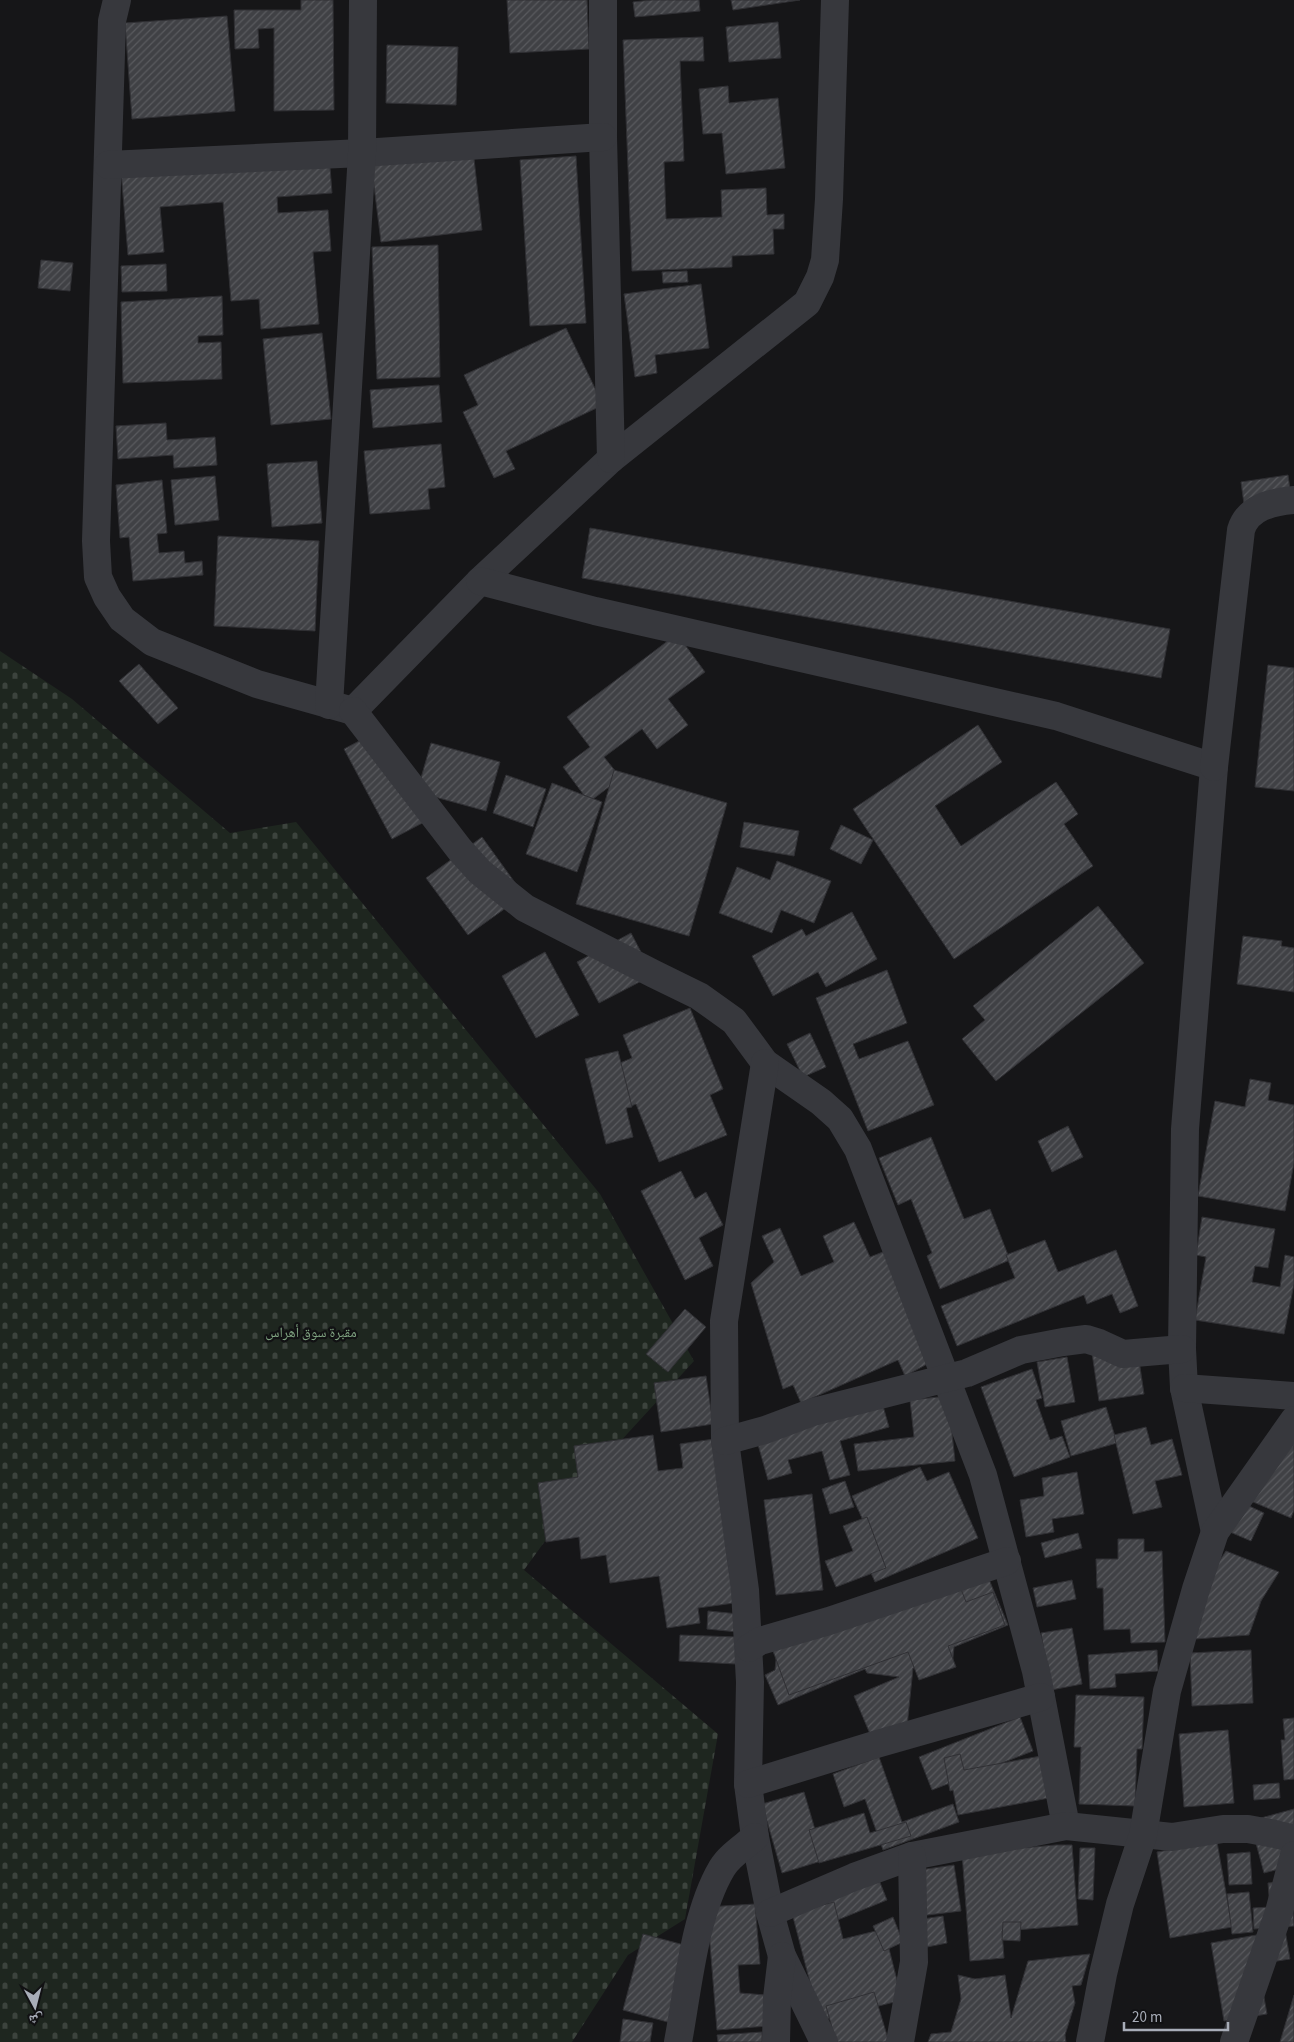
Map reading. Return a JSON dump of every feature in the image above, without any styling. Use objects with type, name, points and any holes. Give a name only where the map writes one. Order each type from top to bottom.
[{"type":"street","points":[[117,0],[112,21],[96,541],[98,577],[107,597],[122,619],[152,642],[257,684],[341,708],[480,872],[525,908],[699,996],[734,1021],[765,1063],[821,1102],[840,1119],[858,1149],[983,1474],[1041,1697],[1066,1826]]},
{"type":"street","points":[[341,708],[362,153],[363,0]]},
{"type":"street","points":[[603,0],[603,137],[611,459]]},
{"type":"street","points":[[341,708],[611,459],[807,303],[817,283],[825,260],[835,0]]},
{"type":"street","points":[[108,166],[362,153],[603,137]]},
{"type":"street","points":[[1216,1532],[1184,1388],[1182,1349],[1185,1129],[1214,767],[1241,530],[1244,520],[1256,510],[1294,500]]},
{"type":"street","points":[[480,580],[595,611],[1056,716],[1214,767]]},
{"type":"street","points":[[765,1063],[724,1321],[725,1441],[745,1590],[750,1682],[748,1784],[755,1837],[770,1913],[782,1956],[824,2042]]},
{"type":"street","points":[[725,1441],[765,1430],[813,1412],[966,1373],[1021,1350],[1063,1342],[1086,1340],[1099,1342],[1123,1354],[1182,1349]]},
{"type":"street","points":[[1184,1388],[1294,1396]]},
{"type":"street","points":[[1090,2042],[1103,1974],[1118,1913],[1143,1835],[1167,1690],[1196,1589],[1216,1532],[1294,1420]]},
{"type":"street","points":[[749,1648],[760,1641],[829,1621],[1007,1562]]},
{"type":"street","points":[[748,1784],[877,1744],[1041,1697]]},
{"type":"street","points":[[770,1913],[854,1877],[912,1856],[1066,1826],[1172,1838],[1223,1829],[1248,1829],[1294,1840]]},
{"type":"street","points":[[678,2042],[696,1941],[708,1902],[723,1867],[755,1837]]},
{"type":"street","points":[[1234,2042],[1279,1912],[1294,1855]]},
{"type":"street","points":[[900,2042],[914,1962],[912,1856]]},
{"type":"street","points":[[776,2042],[777,1998],[782,1956]]},
{"type":"green space","name":"مقبرة سوق أهراس","points":[[0,651],[72,699],[230,833],[296,822],[600,1194],[694,1361],[606,1457],[524,1570],[718,1734],[685,1919],[628,1955],[572,2042],[0,2042]]},
{"type":"building","points":[[301,0],[333,0],[334,110],[274,111],[274,28],[258,29],[259,48],[235,49],[234,10],[301,10]]},
{"type":"building","points":[[507,0],[587,0],[589,49],[510,53]]},
{"type":"building","points":[[699,0],[700,11],[635,17],[633,2]]},
{"type":"building","points":[[731,0],[800,0],[733,10]]},
{"type":"building","points":[[227,16],[235,111],[132,119],[125,23]]},
{"type":"building","points":[[778,22],[781,58],[729,62],[726,27]]},
{"type":"building","points":[[703,37],[704,61],[680,61],[684,161],[664,162],[666,219],[722,217],[721,190],[766,188],[767,215],[784,214],[784,229],[773,229],[774,254],[732,256],[732,267],[632,271],[623,40]]},
{"type":"building","points":[[387,45],[458,47],[456,105],[386,103]]},
{"type":"building","points":[[728,86],[729,103],[778,98],[785,168],[726,174],[722,133],[703,134],[699,89]]},
{"type":"building","points":[[473,150],[482,230],[381,242],[371,162]]},
{"type":"building","points":[[329,155],[332,193],[277,197],[278,213],[328,210],[331,251],[313,252],[319,324],[261,329],[259,299],[231,301],[223,202],[160,207],[164,252],[128,255],[121,171]]},
{"type":"building","points":[[576,156],[586,323],[530,326],[520,160]]},
{"type":"building","points":[[438,245],[440,377],[377,379],[372,247]]},
{"type":"building","points":[[41,260],[73,263],[70,291],[38,288]]},
{"type":"building","points":[[166,264],[167,291],[122,292],[121,266]]},
{"type":"building","points":[[687,271],[688,282],[663,283],[662,272]]},
{"type":"building","points":[[701,284],[709,348],[655,355],[657,373],[635,377],[624,294]]},
{"type":"building","points":[[222,296],[223,335],[198,336],[198,343],[221,342],[222,379],[123,383],[121,302]]},
{"type":"building","points":[[566,328],[603,405],[506,451],[515,469],[494,478],[463,412],[478,405],[464,375]]},
{"type":"building","points":[[322,333],[331,419],[271,425],[263,339]]},
{"type":"building","points":[[439,385],[442,422],[373,428],[370,390]]},
{"type":"building","points":[[166,423],[167,440],[215,437],[217,465],[174,468],[173,455],[118,459],[116,426]]},
{"type":"building","points":[[441,444],[445,487],[428,489],[430,509],[370,514],[364,451]]},
{"type":"building","points":[[317,461],[322,523],[272,527],[267,464]]},
{"type":"building","points":[[1288,475],[1291,496],[1244,504],[1241,482]]},
{"type":"building","points":[[215,476],[219,520],[175,525],[171,480]]},
{"type":"building","points":[[162,480],[167,533],[157,534],[159,553],[184,551],[185,563],[202,561],[203,575],[133,581],[129,537],[120,538],[116,485]]},
{"type":"building","points":[[590,528],[1170,629],[1161,678],[582,578]]},
{"type":"building","points":[[218,536],[319,541],[315,631],[214,626]]},
{"type":"building","points":[[677,634],[705,672],[668,699],[688,725],[657,749],[642,729],[604,757],[621,778],[589,802],[563,767],[590,747],[567,717]]},
{"type":"building","points":[[139,664],[178,708],[158,724],[119,681]]},
{"type":"building","points":[[1268,665],[1294,668],[1294,791],[1255,787]]},
{"type":"building","points":[[978,725],[1002,762],[935,806],[961,846],[1056,782],[1078,814],[1064,824],[1093,866],[954,959],[853,809]]},
{"type":"building","points":[[380,730],[428,820],[392,839],[344,749]]},
{"type":"building","points":[[431,743],[500,762],[486,811],[417,792]]},
{"type":"building","points":[[614,770],[727,803],[689,936],[576,904]]},
{"type":"building","points":[[506,775],[546,789],[533,827],[493,813]]},
{"type":"building","points":[[552,783],[602,802],[577,872],[526,854]]},
{"type":"building","points":[[744,822],[799,831],[794,856],[740,847]]},
{"type":"building","points":[[841,825],[873,840],[861,864],[830,849]]},
{"type":"building","points":[[482,837],[524,895],[468,935],[426,878]]},
{"type":"building","points":[[777,861],[831,881],[814,923],[781,910],[772,933],[719,913],[737,867],[770,880]]},
{"type":"building","points":[[1098,906],[1144,963],[996,1081],[962,1039],[985,1020],[973,1006]]},
{"type":"building","points":[[852,912],[877,959],[826,987],[818,972],[773,996],[752,956],[802,929],[806,936]]},
{"type":"building","points":[[631,933],[653,975],[599,1003],[577,962]]},
{"type":"building","points":[[1243,936],[1282,941],[1281,946],[1294,948],[1294,992],[1237,984]]},
{"type":"building","points":[[545,952],[579,1015],[536,1038],[502,976]]},
{"type":"building","points":[[887,970],[907,1023],[853,1044],[859,1059],[908,1041],[934,1105],[868,1131],[816,998]]},
{"type":"building","points":[[690,1008],[723,1089],[710,1095],[727,1135],[659,1162],[636,1104],[624,1109],[608,1068],[632,1058],[623,1035]]},
{"type":"building","points":[[810,1033],[826,1067],[803,1077],[787,1044]]},
{"type":"building","points":[[618,1051],[632,1107],[626,1108],[633,1137],[606,1144],[585,1059]]},
{"type":"building","points":[[1250,1079],[1271,1083],[1268,1100],[1294,1105],[1294,1163],[1285,1211],[1198,1196],[1215,1101],[1245,1107]]},
{"type":"building","points":[[1068,1126],[1083,1157],[1052,1172],[1038,1141]]},
{"type":"building","points":[[931,1137],[964,1219],[990,1209],[1010,1260],[940,1289],[927,1256],[932,1253],[911,1199],[898,1205],[879,1158]]},
{"type":"building","points":[[681,1171],[695,1199],[706,1192],[723,1225],[699,1238],[713,1266],[685,1280],[641,1191]]},
{"type":"building","points":[[1202,1217],[1275,1229],[1268,1268],[1255,1266],[1252,1282],[1280,1287],[1285,1255],[1294,1257],[1294,1284],[1284,1334],[1195,1320],[1206,1257],[1196,1255]]},
{"type":"building","points":[[854,1222],[870,1257],[888,1250],[931,1362],[905,1376],[898,1360],[801,1403],[793,1385],[783,1389],[751,1283],[774,1262],[762,1236],[780,1228],[801,1276],[834,1262],[823,1236]]},
{"type":"building","points":[[1045,1240],[1058,1272],[1116,1250],[1138,1306],[1120,1313],[1112,1294],[1087,1304],[1084,1295],[957,1346],[941,1306],[1015,1278],[1006,1255]]},
{"type":"building","points":[[685,1309],[706,1327],[668,1372],[646,1354]]},
{"type":"building","points":[[1136,1340],[1144,1394],[1099,1401],[1091,1346]]},
{"type":"building","points":[[1067,1357],[1075,1402],[1045,1407],[1037,1362]]},
{"type":"building","points":[[1032,1369],[1042,1398],[1036,1400],[1050,1440],[1062,1436],[1070,1457],[1014,1477],[981,1387]]},
{"type":"building","points":[[706,1376],[713,1424],[661,1432],[654,1383]]},
{"type":"building","points":[[948,1396],[955,1461],[858,1471],[854,1444],[914,1437],[910,1400]]},
{"type":"building","points":[[883,1406],[889,1427],[840,1441],[850,1475],[830,1480],[822,1451],[788,1460],[792,1473],[768,1480],[757,1441]]},
{"type":"building","points":[[1106,1407],[1117,1443],[1071,1456],[1061,1421]]},
{"type":"building","points":[[1294,1408],[1294,1510],[1291,1518],[1246,1499]]},
{"type":"building","points":[[1146,1427],[1151,1445],[1172,1439],[1182,1475],[1155,1481],[1162,1507],[1133,1514],[1114,1435]]},
{"type":"building","points":[[653,1435],[658,1471],[683,1468],[680,1444],[714,1439],[734,1603],[698,1608],[700,1623],[667,1628],[659,1576],[610,1583],[606,1555],[581,1559],[579,1537],[546,1542],[538,1483],[578,1477],[574,1446]]},
{"type":"building","points":[[920,1467],[927,1481],[949,1472],[978,1538],[875,1582],[853,1533],[866,1527],[852,1496]]},
{"type":"building","points":[[1077,1472],[1084,1514],[1052,1519],[1054,1532],[1026,1537],[1020,1500],[1044,1496],[1042,1478]]},
{"type":"building","points":[[845,1481],[854,1507],[830,1514],[822,1489]]},
{"type":"building","points":[[812,1494],[823,1590],[776,1595],[764,1500]]},
{"type":"building","points":[[1243,1503],[1264,1513],[1251,1541],[1230,1532]]},
{"type":"building","points":[[867,1517],[886,1568],[836,1587],[825,1561],[853,1551],[843,1526]]},
{"type":"building","points":[[1078,1533],[1082,1548],[1045,1558],[1041,1543]]},
{"type":"building","points":[[1118,1539],[1144,1539],[1144,1552],[1162,1551],[1165,1642],[1131,1643],[1130,1629],[1104,1630],[1103,1588],[1097,1588],[1096,1559],[1118,1559]]},
{"type":"building","points":[[1226,1551],[1279,1572],[1261,1601],[1249,1635],[1195,1639],[1212,1572]]},
{"type":"building","points":[[988,1577],[1008,1625],[954,1647],[952,1667],[942,1671],[913,1668],[907,1727],[873,1741],[854,1696],[899,1677],[867,1673],[865,1669],[778,1705],[765,1675],[775,1670],[778,1641],[840,1629],[847,1645],[900,1623],[910,1624],[918,1643],[942,1646],[948,1594]]},
{"type":"building","points":[[1072,1580],[1076,1599],[1037,1607],[1033,1588]]},
{"type":"building","points":[[959,1584],[966,1602],[993,1592],[1005,1625],[948,1646],[956,1667],[919,1680],[908,1652],[789,1695],[773,1651]]},
{"type":"building","points":[[708,1611],[739,1614],[738,1632],[707,1629]]},
{"type":"building","points":[[1072,1628],[1082,1684],[1051,1690],[1041,1633]]},
{"type":"building","points":[[680,1635],[737,1637],[736,1664],[679,1661]]},
{"type":"building","points":[[1157,1650],[1158,1671],[1115,1674],[1116,1687],[1090,1689],[1088,1655]]},
{"type":"building","points":[[1251,1650],[1253,1703],[1192,1706],[1190,1653]]},
{"type":"building","points":[[1076,1695],[1144,1697],[1142,1749],[1137,1749],[1135,1806],[1079,1804],[1081,1747],[1074,1747]]},
{"type":"building","points":[[1020,1717],[1033,1751],[932,1790],[919,1757]]},
{"type":"building","points":[[1294,1718],[1294,1779],[1284,1780],[1281,1740],[1285,1740],[1283,1719]]},
{"type":"building","points":[[1228,1730],[1234,1803],[1184,1807],[1179,1734]]},
{"type":"building","points":[[960,1754],[964,1770],[1041,1756],[1049,1798],[958,1815],[953,1790],[950,1791],[944,1758]]},
{"type":"building","points":[[879,1757],[902,1822],[953,1804],[959,1822],[883,1850],[865,1799],[844,1807],[833,1774]]},
{"type":"building","points":[[1279,1783],[1280,1798],[1254,1800],[1253,1785]]},
{"type":"building","points":[[804,1792],[816,1833],[836,1827],[844,1854],[782,1873],[762,1804]]},
{"type":"building","points":[[1294,1809],[1294,1865],[1264,1873],[1250,1821]]},
{"type":"building","points":[[864,1813],[870,1833],[906,1822],[911,1836],[819,1863],[809,1830]]},
{"type":"building","points":[[1217,1842],[1232,1927],[1170,1938],[1157,1852]]},
{"type":"building","points":[[1072,1845],[1078,1925],[1002,1931],[1004,1958],[970,1961],[962,1853]]},
{"type":"building","points":[[1080,1848],[1095,1848],[1093,1900],[1078,1899]]},
{"type":"building","points":[[1250,1852],[1252,1884],[1229,1885],[1227,1854]]},
{"type":"building","points":[[954,1865],[961,1911],[919,1916],[913,1871]]},
{"type":"building","points":[[877,1875],[887,1900],[835,1921],[824,1895]]},
{"type":"building","points":[[1291,1881],[1294,1926],[1254,1929],[1253,1908],[1270,1907],[1268,1883]]},
{"type":"building","points":[[1249,1892],[1253,1932],[1232,1934],[1227,1894]]},
{"type":"building","points":[[834,1902],[843,1939],[884,1929],[902,2000],[820,2021],[792,1913]]},
{"type":"building","points":[[755,1904],[760,1964],[738,1965],[740,1993],[766,1995],[768,2026],[717,2030],[707,1907]]},
{"type":"building","points":[[943,1916],[947,1943],[927,1947],[923,1919]]},
{"type":"building","points":[[893,1917],[903,1942],[884,1951],[873,1926]]},
{"type":"building","points":[[1003,1922],[1021,1922],[1020,1941],[1002,1940]]},
{"type":"building","points":[[1285,1930],[1290,1959],[1258,1964],[1267,2014],[1224,2021],[1211,1943]]},
{"type":"building","points":[[643,1934],[699,1949],[679,2025],[623,2010]]},
{"type":"building","points":[[1090,1954],[1081,1985],[1072,1986],[1075,2003],[1065,2035],[1066,2042],[928,2042],[931,2034],[951,2032],[961,1999],[958,1975],[975,1979],[1005,1975],[1011,2018],[1028,1961]]},
{"type":"building","points":[[874,1992],[889,2042],[836,2042],[826,2006]]},
{"type":"building","points":[[1294,1995],[1294,2042],[1280,2042]]},
{"type":"building","points":[[623,2019],[653,2023],[650,2042],[620,2042]]},
{"type":"building","points":[[762,2032],[762,2042],[718,2042],[717,2035]]}]
